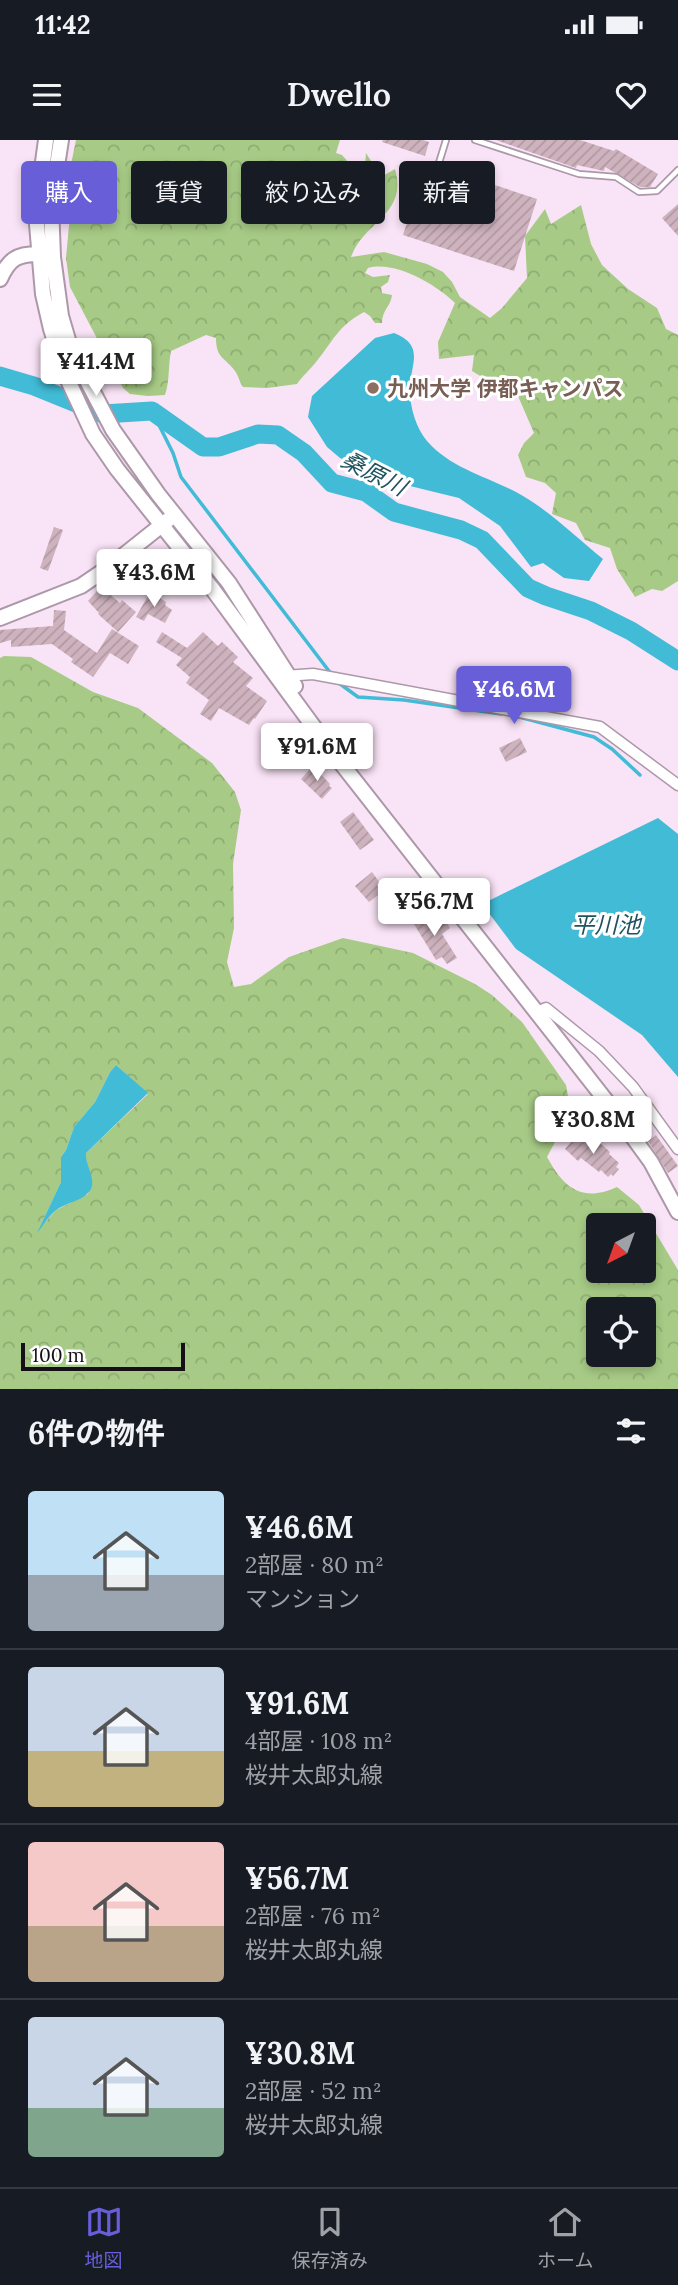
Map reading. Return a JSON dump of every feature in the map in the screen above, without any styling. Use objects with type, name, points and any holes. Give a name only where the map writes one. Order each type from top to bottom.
[{"type":"main road","points":[[47,140],[36,213],[38,254],[51,329],[67,377],[93,434],[117,469],[283,677]]},
{"type":"main road","points":[[61,140],[51,205],[53,257],[61,316],[71,350],[113,430],[174,515],[229,583],[283,677],[330,749],[611,1107],[651,1162],[678,1212]]},
{"type":"main road","points":[[0,279],[12,259],[22,254],[38,254]]},
{"type":"main road","points":[[0,618],[81,586],[174,515]]},
{"type":"street","points":[[283,677],[313,674],[600,727],[678,785]]},
{"type":"street","points":[[537,1012],[546,1008],[599,1052],[633,1087],[678,1149]]},
{"type":"lane","points":[[440,161],[446,140]]},
{"type":"lane","points":[[475,140],[579,174],[616,177],[639,192],[657,191],[678,170]]},
{"type":"green space","points":[[76,140],[340,140],[336,153],[347,161],[241,161],[241,224],[375,224],[357,244],[351,257],[384,252],[427,264],[443,272],[460,297],[490,318],[527,278],[525,236],[545,209],[551,224],[581,205],[591,244],[602,265],[628,289],[657,308],[666,329],[678,335],[678,581],[662,591],[652,589],[635,597],[617,569],[610,548],[585,540],[576,523],[552,514],[556,493],[545,483],[526,477],[518,455],[524,443],[534,433],[518,396],[523,386],[508,379],[505,391],[472,371],[474,355],[439,359],[438,342],[455,303],[427,282],[403,271],[379,266],[368,268],[365,273],[373,277],[390,275],[388,282],[381,287],[382,293],[392,295],[382,323],[375,323],[364,312],[348,323],[297,384],[267,388],[243,387],[235,371],[219,354],[216,338],[206,335],[171,351],[165,395],[130,394],[123,388],[70,287],[66,258],[69,224],[117,224],[117,161],[72,161]]},
{"type":"green space","points":[[395,169],[396,197],[385,213],[385,175]]},
{"type":"green space","points":[[4,656],[31,657],[93,692],[138,708],[212,763],[235,792],[241,810],[233,864],[234,928],[227,962],[234,987],[251,984],[289,957],[343,938],[413,953],[475,984],[492,995],[522,1022],[566,1085],[571,1112],[547,1157],[553,1168],[567,1184],[584,1193],[605,1192],[617,1187],[639,1205],[644,1213],[586,1213],[586,1283],[656,1283],[656,1233],[678,1270],[678,1389],[0,1389],[0,658]],"holes":[[[116,1065],[148,1094],[86,1153],[90,1176],[88,1194],[56,1210],[39,1229],[61,1182],[61,1157],[74,1127],[95,1102],[110,1072]]]},
{"type":"water","points":[[394,333],[404,338],[413,350],[411,404],[423,436],[448,459],[534,503],[603,559],[589,581],[564,578],[543,563],[531,567],[500,526],[459,498],[410,486],[366,462],[355,464],[340,458],[327,447],[308,417],[312,396],[375,338]]},
{"type":"water","name":"平川池","points":[[658,818],[678,834],[678,1077],[642,1035],[516,949],[482,904]]},
{"type":"water","points":[[116,1065],[148,1093],[86,1153],[92,1182],[90,1191],[55,1211],[37,1233],[61,1182],[61,1157],[74,1127],[95,1102]]},
{"type":"building","points":[[496,140],[580,140],[614,151],[616,149],[658,174],[650,187],[640,187],[605,167],[604,171],[577,165],[576,168]]},
{"type":"building","points":[[382,142],[429,142],[425,156]]},
{"type":"building","points":[[495,185],[537,199],[514,271],[403,235],[407,224],[495,224]]},
{"type":"building","points":[[678,204],[678,236],[662,218]]},
{"type":"building","points":[[54,527],[63,530],[48,571],[40,568]]},
{"type":"building","points":[[99,589],[104,594],[106,591],[120,603],[122,600],[136,612],[118,632],[88,601]]},
{"type":"building","points":[[150,592],[166,602],[165,605],[172,610],[165,623],[148,614],[144,621],[136,617]]},
{"type":"building","points":[[54,610],[66,611],[64,630],[97,653],[112,629],[139,646],[128,664],[110,653],[93,677],[71,662],[73,659],[52,644],[11,647],[11,640],[0,643],[0,630],[53,626]]},
{"type":"building","points":[[162,632],[187,648],[203,632],[218,646],[222,642],[238,657],[233,662],[253,678],[246,686],[267,701],[249,725],[219,708],[211,721],[200,714],[209,700],[186,683],[190,677],[176,665],[182,658],[156,642]]},
{"type":"building","points":[[520,738],[527,752],[506,762],[499,748]]},
{"type":"building","points":[[313,766],[332,788],[322,799],[301,779]]},
{"type":"building","points":[[353,812],[374,840],[360,850],[340,822]]},
{"type":"building","points":[[372,872],[380,883],[377,885],[382,892],[369,902],[355,886]]},
{"type":"building","points":[[419,909],[432,930],[446,921],[450,928],[442,934],[457,958],[447,964],[442,957],[436,960],[409,916]]},
{"type":"building","points":[[577,1135],[596,1148],[600,1143],[610,1152],[619,1163],[616,1167],[619,1169],[613,1176],[611,1174],[608,1177],[601,1170],[599,1172],[581,1158],[578,1161],[565,1149]]},
{"type":"building","points":[[656,1135],[678,1166],[668,1173],[648,1141]]},
{"type":"waterway","name":"桑原川","points":[[0,376],[34,386],[103,414],[152,411],[203,447],[219,447],[258,434],[278,435],[304,453],[332,483],[366,492],[394,512],[461,530],[482,540],[528,588],[591,611],[631,631],[678,661]]},
{"type":"waterway","points":[[152,411],[173,453],[181,477],[332,675]]},
{"type":"waterway","points":[[336,681],[358,697],[404,700],[501,714]]},
{"type":"waterway","points":[[512,715],[594,737],[612,749],[640,775]]},
{"type":"place","name":"九州大学 伊都キャンパス","points":[[373,388]]}]
